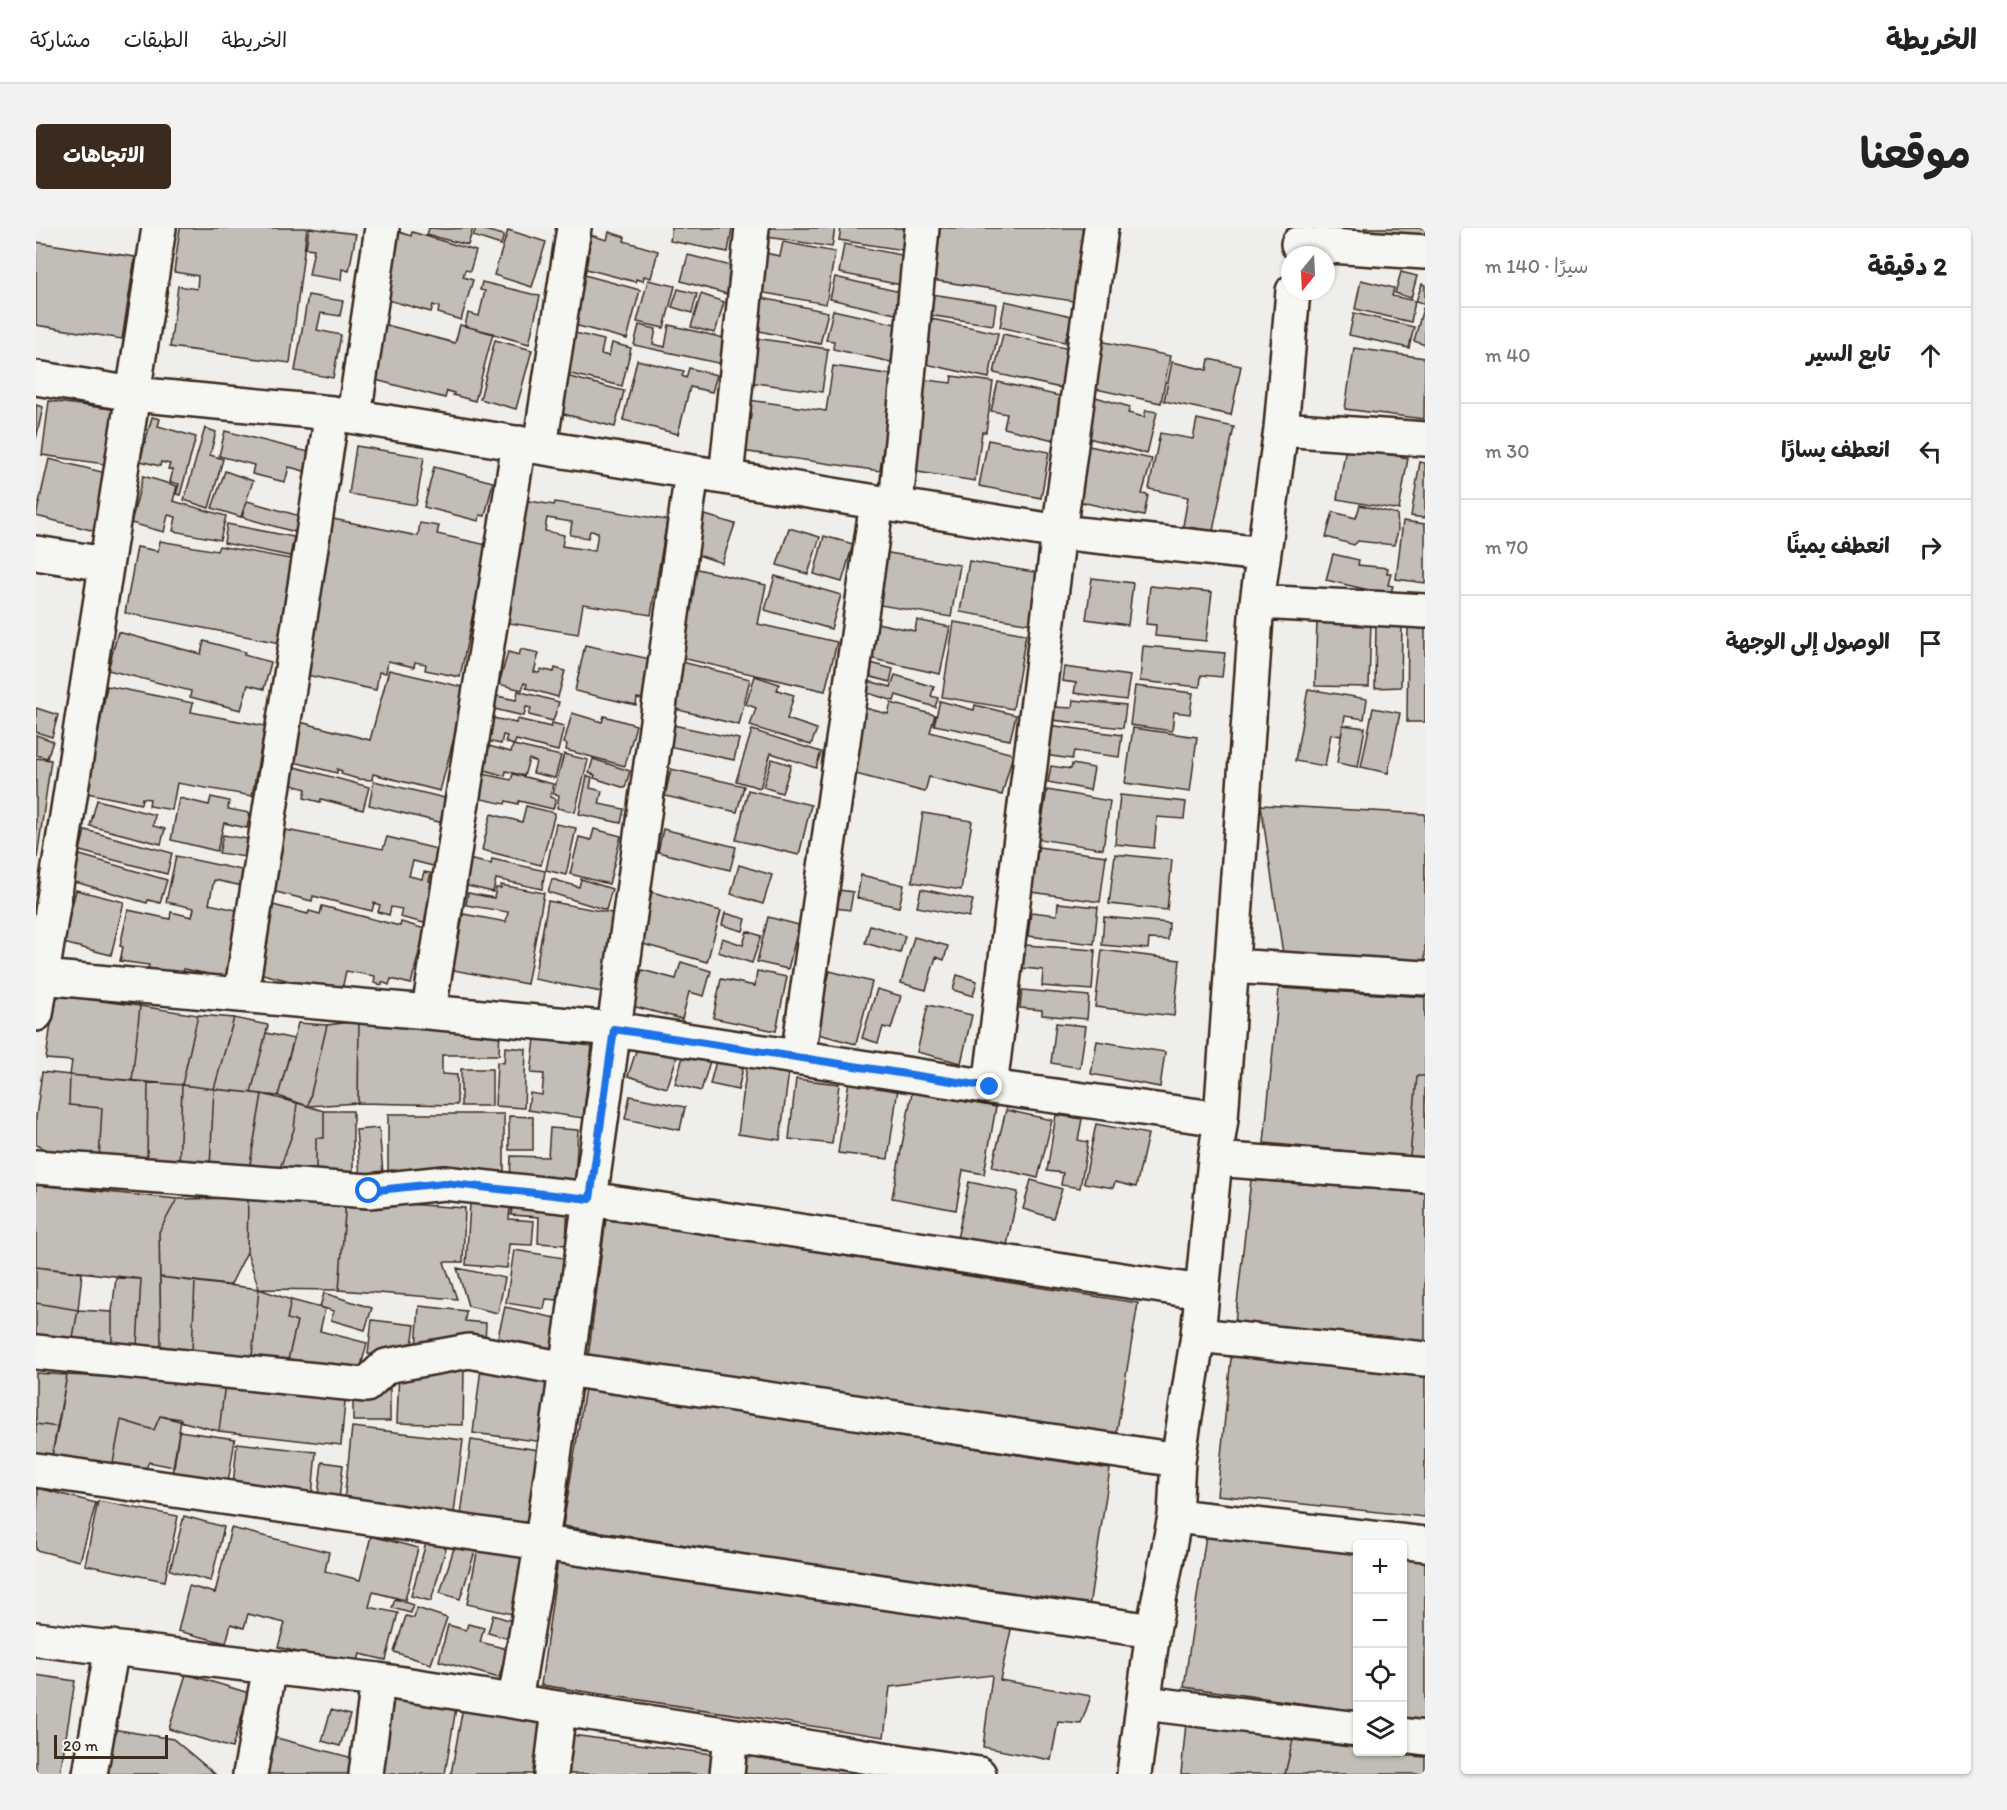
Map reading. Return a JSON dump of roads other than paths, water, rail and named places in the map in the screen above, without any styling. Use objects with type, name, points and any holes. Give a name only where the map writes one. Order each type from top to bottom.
[{"type":"street","points":[[36,1014],[42,976],[46,887],[105,564],[159,228]]},
{"type":"street","points":[[241,995],[343,414],[382,228]]},
{"type":"street","points":[[429,1010],[530,445],[574,228]]},
{"type":"street","points":[[726,477],[752,228]]},
{"type":"street","points":[[798,1057],[887,503],[922,228]]},
{"type":"street","points":[[990,1087],[1059,531],[1101,228]]},
{"type":"street","points":[[1298,242],[1425,252]]},
{"type":"street","points":[[1134,1774],[1153,1631],[1174,1516],[1178,1460],[1198,1335],[1221,1119],[1257,602],[1281,429],[1292,300]]},
{"type":"street","points":[[36,378],[134,394],[343,414],[1059,531],[1263,554]]},
{"type":"street","points":[[1281,429],[1425,439]]},
{"type":"street","points":[[516,1700],[542,1541],[692,472]]},
{"type":"street","points":[[36,553],[105,564]]},
{"type":"street","points":[[1257,602],[1425,611]]},
{"type":"street","points":[[1231,966],[1425,978]]},
{"type":"street","points":[[42,976],[429,1010],[614,1029],[990,1087],[1221,1119]]},
{"type":"street","points":[[1215,1159],[1425,1175]]},
{"type":"street","points":[[36,1167],[369,1191],[444,1183],[590,1199],[1201,1292]]},
{"type":"street","points":[[1198,1335],[1425,1359]]},
{"type":"street","points":[[36,1352],[366,1385],[386,1366],[469,1351],[566,1369],[1178,1460]]},
{"type":"street","points":[[36,1470],[542,1541],[1153,1631]]},
{"type":"street","points":[[1174,1516],[1425,1544]]},
{"type":"street","points":[[36,1639],[378,1680],[516,1700],[917,1769],[979,1774]]},
{"type":"street","points":[[90,1774],[112,1647]]},
{"type":"street","points":[[250,1774],[270,1667]]},
{"type":"street","points":[[366,1774],[378,1680]]},
{"type":"street","points":[[1144,1703],[1353,1728]]},
{"type":"street","points":[[551,1774],[559,1709]]},
{"type":"street","points":[[727,1774],[731,1736]]},
{"type":"street","points":[[1407,1736],[1425,1738]]}]
